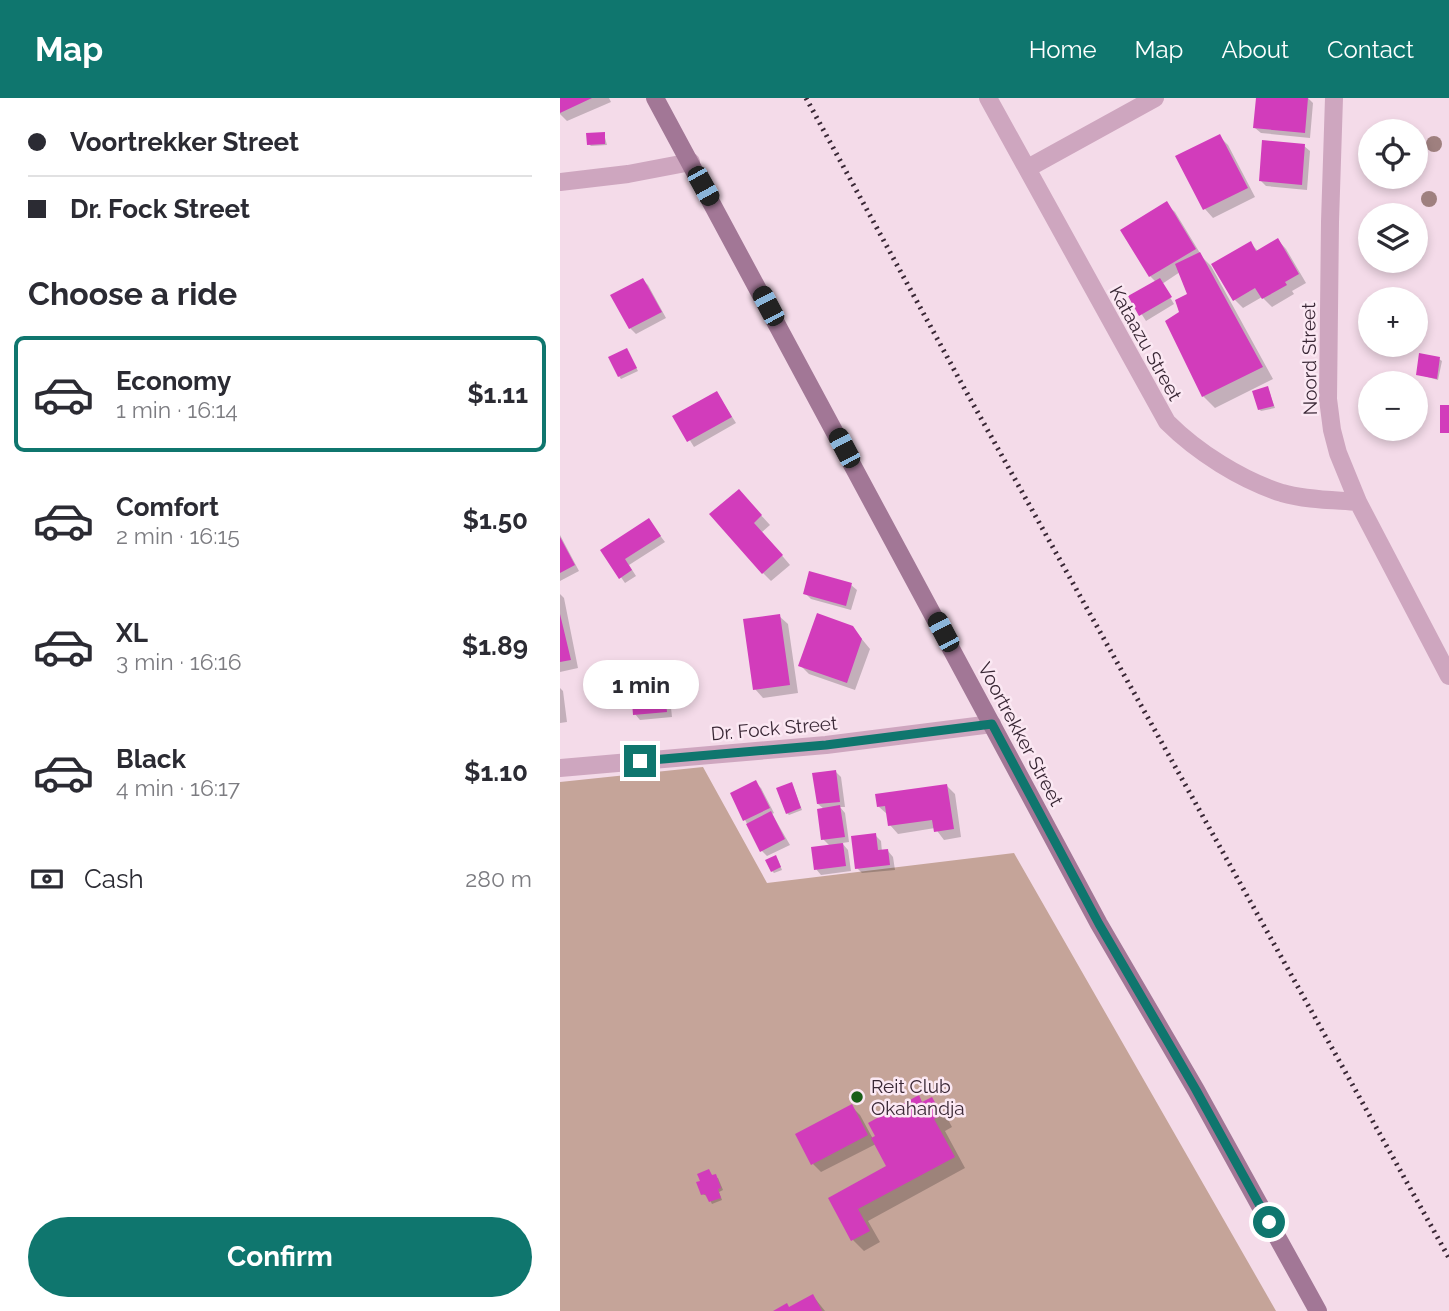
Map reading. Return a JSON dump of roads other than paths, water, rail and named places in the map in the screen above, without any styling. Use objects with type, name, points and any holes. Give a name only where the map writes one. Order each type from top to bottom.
[{"type":"main road","name":"Voortrekker Street","points":[[655,98],[1099,924],[1196,1090],[1318,1311]]},
{"type":"street","name":"Kataazu Street","points":[[988,98],[1167,422],[1185,440],[1229,469],[1282,493],[1313,499],[1358,502]]},
{"type":"street","points":[[1028,168],[1155,98]]},
{"type":"street","name":"Noord Street","points":[[1334,98],[1328,399],[1332,430],[1338,453],[1358,502],[1448,673]]},
{"type":"street","points":[[560,183],[691,162]]},
{"type":"street","name":"Dr. Fock Street","points":[[560,768],[826,745],[992,724]]},
{"type":"railway","points":[[806,98],[963,386],[1449,1258]]},
{"type":"place","name":"Reit Club Okahandja","points":[[857,1097]]}]
